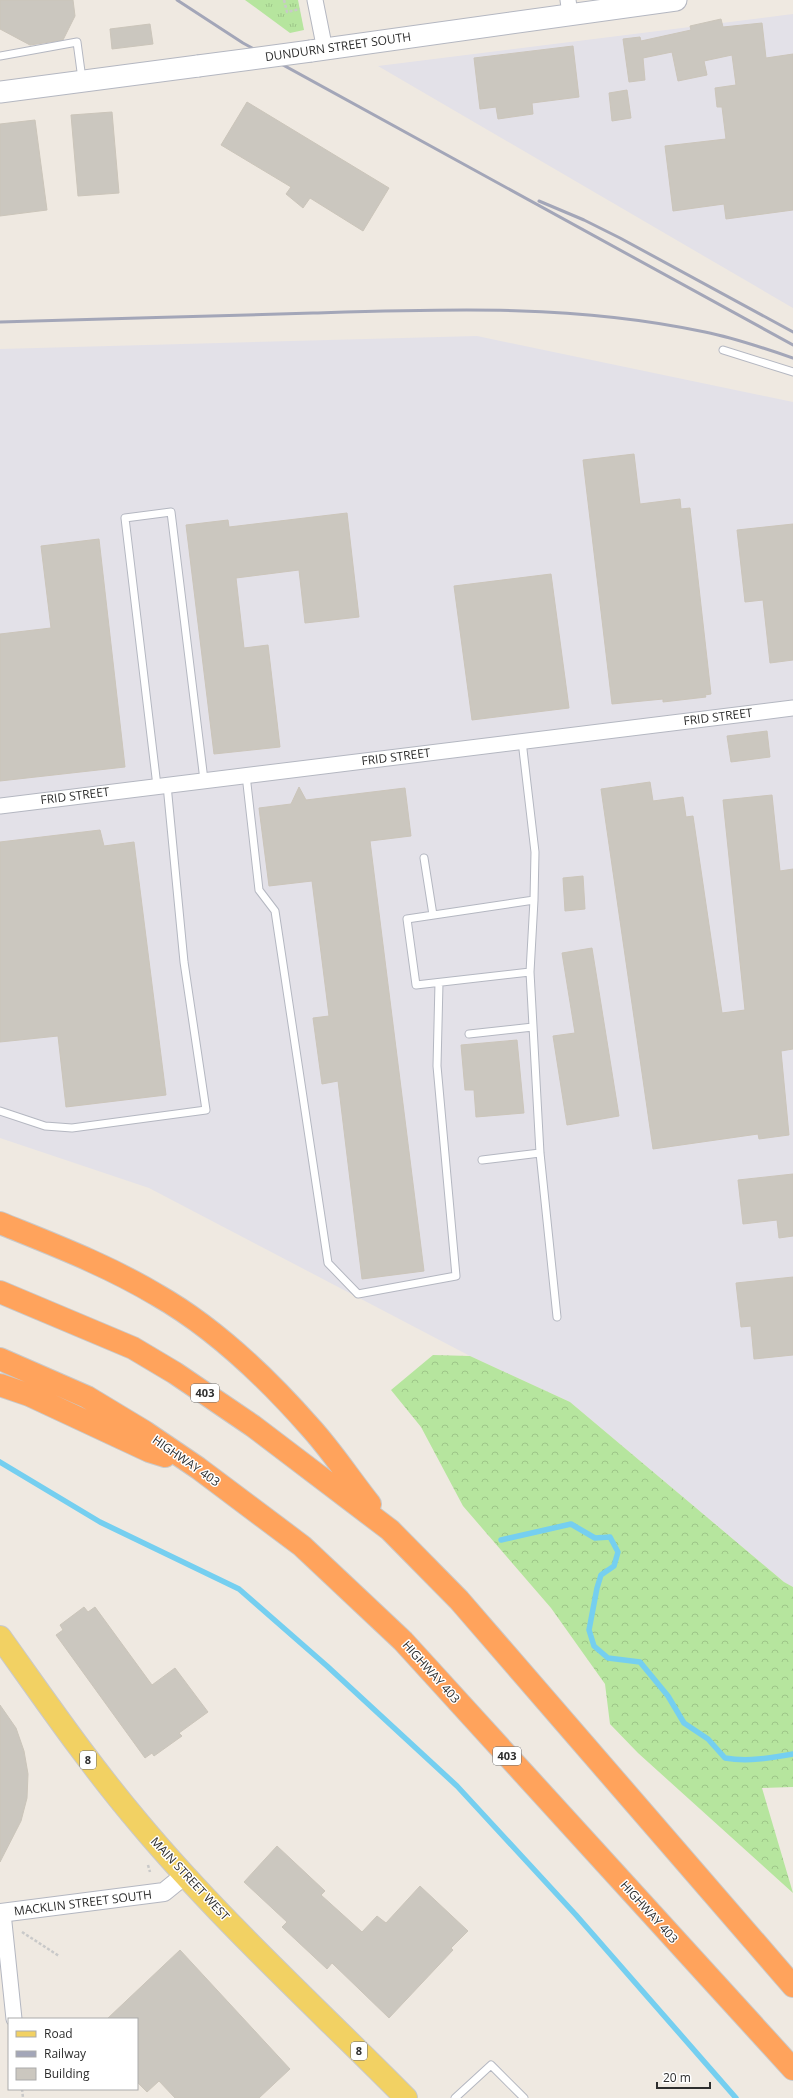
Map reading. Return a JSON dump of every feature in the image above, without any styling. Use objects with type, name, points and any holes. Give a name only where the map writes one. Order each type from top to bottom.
[{"type":"highway","points":[[0,1223],[99,1263],[159,1295],[215,1334],[265,1380],[311,1428],[390,1530]]},
{"type":"highway","name":"403","points":[[0,1292],[133,1348],[175,1373],[254,1426],[390,1530],[459,1600],[793,1986]]},
{"type":"highway","name":"HIGHWAY 403","points":[[0,1359],[87,1397],[145,1432],[198,1468],[302,1546],[403,1641],[793,2069]]},
{"type":"highway","points":[[0,1384],[29,1395],[149,1451],[198,1468]]},
{"type":"main road","name":"DUNDURN STREET SOUTH","points":[[0,92],[318,50],[569,7],[676,0]]},
{"type":"main road","name":"MAIN STREET WEST","points":[[0,1637],[102,1777],[185,1875],[314,2008],[404,2097]]},
{"type":"street","points":[[315,3],[318,50]]},
{"type":"street","name":"FRID STREET","points":[[0,806],[793,708]]},
{"type":"street","name":"MACKLIN STREET SOUTH","points":[[2,1913],[164,1892],[185,1875]]},
{"type":"street","points":[[2,1913],[14,2018]]},
{"type":"lane","points":[[0,56],[77,42],[83,81]]},
{"type":"lane","points":[[723,350],[793,372]]},
{"type":"lane","points":[[0,1111],[45,1126],[72,1128],[206,1110],[184,962],[162,786],[125,518],[171,512],[204,780]]},
{"type":"lane","points":[[522,741],[535,852],[530,972],[540,1153],[557,1317]]},
{"type":"lane","points":[[246,775],[259,890],[275,911],[328,1263],[358,1294],[456,1276],[437,1066],[439,983]]},
{"type":"lane","points":[[424,858],[433,915]]},
{"type":"lane","points":[[530,972],[416,985],[407,920],[534,900]]},
{"type":"lane","points":[[469,1034],[533,1027]]},
{"type":"lane","points":[[482,1160],[540,1153]]},
{"type":"lane","points":[[455,2098],[491,2065],[524,2098]]},
{"type":"path","points":[[284,0],[286,12],[315,3]]},
{"type":"path","points":[[22,1932],[59,1956]]},
{"type":"shaded area","points":[[793,14],[793,308],[378,66]]},
{"type":"shaded area","points":[[477,336],[793,402],[793,1587],[784,1582],[570,1402],[470,1356],[149,1188],[0,1138],[0,349]]},
{"type":"green space","points":[[245,0],[298,0],[304,30],[290,33]]},
{"type":"green space","points":[[433,1355],[470,1356],[570,1402],[784,1582],[793,1587],[793,1787],[762,1788],[793,1893],[638,1753],[610,1724],[605,1684],[551,1608],[463,1506],[421,1427],[391,1390]]},
{"type":"building","points":[[0,0],[73,0],[75,16],[63,40],[30,45],[0,29]]},
{"type":"building","points":[[721,19],[723,27],[762,23],[766,58],[793,54],[793,210],[726,219],[724,204],[673,211],[665,146],[726,139],[722,107],[717,107],[715,88],[736,85],[732,55],[704,61],[707,75],[678,81],[672,52],[643,58],[645,80],[629,82],[623,39],[640,37],[641,41],[691,30],[690,26]]},
{"type":"building","points":[[150,24],[153,44],[112,49],[110,29]]},
{"type":"building","points":[[573,46],[579,97],[532,103],[533,114],[498,119],[496,107],[480,109],[474,58]]},
{"type":"building","points":[[627,90],[631,118],[612,121],[609,93]]},
{"type":"building","points":[[247,102],[389,188],[363,231],[310,198],[303,208],[286,194],[291,187],[221,145]]},
{"type":"building","points":[[112,112],[119,193],[78,196],[71,115]]},
{"type":"building","points":[[35,120],[47,210],[0,216],[0,124]]},
{"type":"building","points":[[634,454],[640,504],[680,499],[681,509],[690,508],[711,694],[705,695],[706,697],[663,702],[663,699],[612,704],[583,460]]},
{"type":"building","points":[[347,513],[359,617],[305,623],[299,570],[236,578],[244,648],[268,645],[280,747],[214,754],[186,525],[228,520],[229,527]]},
{"type":"building","points":[[793,524],[793,660],[770,663],[763,600],[745,602],[737,530]]},
{"type":"building","points":[[99,539],[125,767],[0,781],[0,634],[51,628],[41,546]]},
{"type":"building","points":[[551,574],[569,708],[472,720],[454,586]]},
{"type":"building","points":[[767,731],[770,757],[731,762],[727,736]]},
{"type":"building","points":[[650,782],[653,801],[683,797],[686,817],[693,816],[722,1013],[745,1010],[723,800],[772,795],[780,871],[793,869],[793,1049],[781,1051],[789,1135],[759,1139],[758,1134],[653,1149],[601,789]]},
{"type":"building","points":[[299,787],[306,800],[405,788],[411,836],[370,841],[424,1271],[362,1279],[338,1081],[322,1084],[313,1018],[329,1016],[312,881],[269,886],[259,808],[291,804]]},
{"type":"building","points":[[100,830],[104,846],[134,842],[166,1095],[66,1107],[58,1036],[0,1042],[0,842]]},
{"type":"building","points":[[583,876],[585,909],[565,911],[563,878]]},
{"type":"building","points":[[592,948],[619,1116],[567,1125],[553,1036],[575,1033],[562,953]]},
{"type":"building","points":[[517,1040],[524,1113],[476,1117],[474,1090],[465,1090],[461,1045]]},
{"type":"building","points":[[793,1174],[793,1236],[779,1238],[777,1220],[743,1224],[738,1180]]},
{"type":"building","points":[[793,1277],[793,1355],[754,1359],[751,1326],[741,1327],[736,1283]]},
{"type":"building","points":[[84,1607],[88,1612],[95,1607],[152,1685],[175,1668],[208,1712],[179,1733],[182,1736],[154,1756],[152,1753],[145,1758],[56,1635],[63,1630],[60,1625]]},
{"type":"building","points":[[0,1705],[16,1728],[24,1751],[28,1774],[27,1798],[21,1821],[0,1862]]},
{"type":"building","points":[[277,1846],[325,1891],[321,1895],[362,1932],[377,1916],[386,1923],[420,1886],[468,1931],[451,1948],[453,1950],[389,2018],[332,1963],[327,1969],[282,1927],[287,1922],[244,1882]]},
{"type":"building","points":[[180,1950],[290,2069],[259,2098],[175,2098],[159,2081],[147,2092],[138,2083],[138,2018],[108,2018]]},
{"type":"waterway","points":[[0,1462],[100,1522],[239,1589],[327,1666],[457,1786],[576,1915],[736,2098]]},
{"type":"waterway","points":[[501,1540],[571,1524],[595,1538],[610,1537],[618,1552],[614,1566],[601,1575],[597,1588],[589,1630],[594,1646],[608,1658],[640,1662],[668,1696],[684,1723],[708,1739],[725,1758],[751,1760],[793,1754]]},
{"type":"railway","points":[[177,0],[243,43],[793,345]]},
{"type":"railway","points":[[539,201],[584,220],[620,238],[793,332]]},
{"type":"railway","points":[[0,322],[411,310],[510,310],[608,317],[656,323],[716,334],[793,358]]}]
